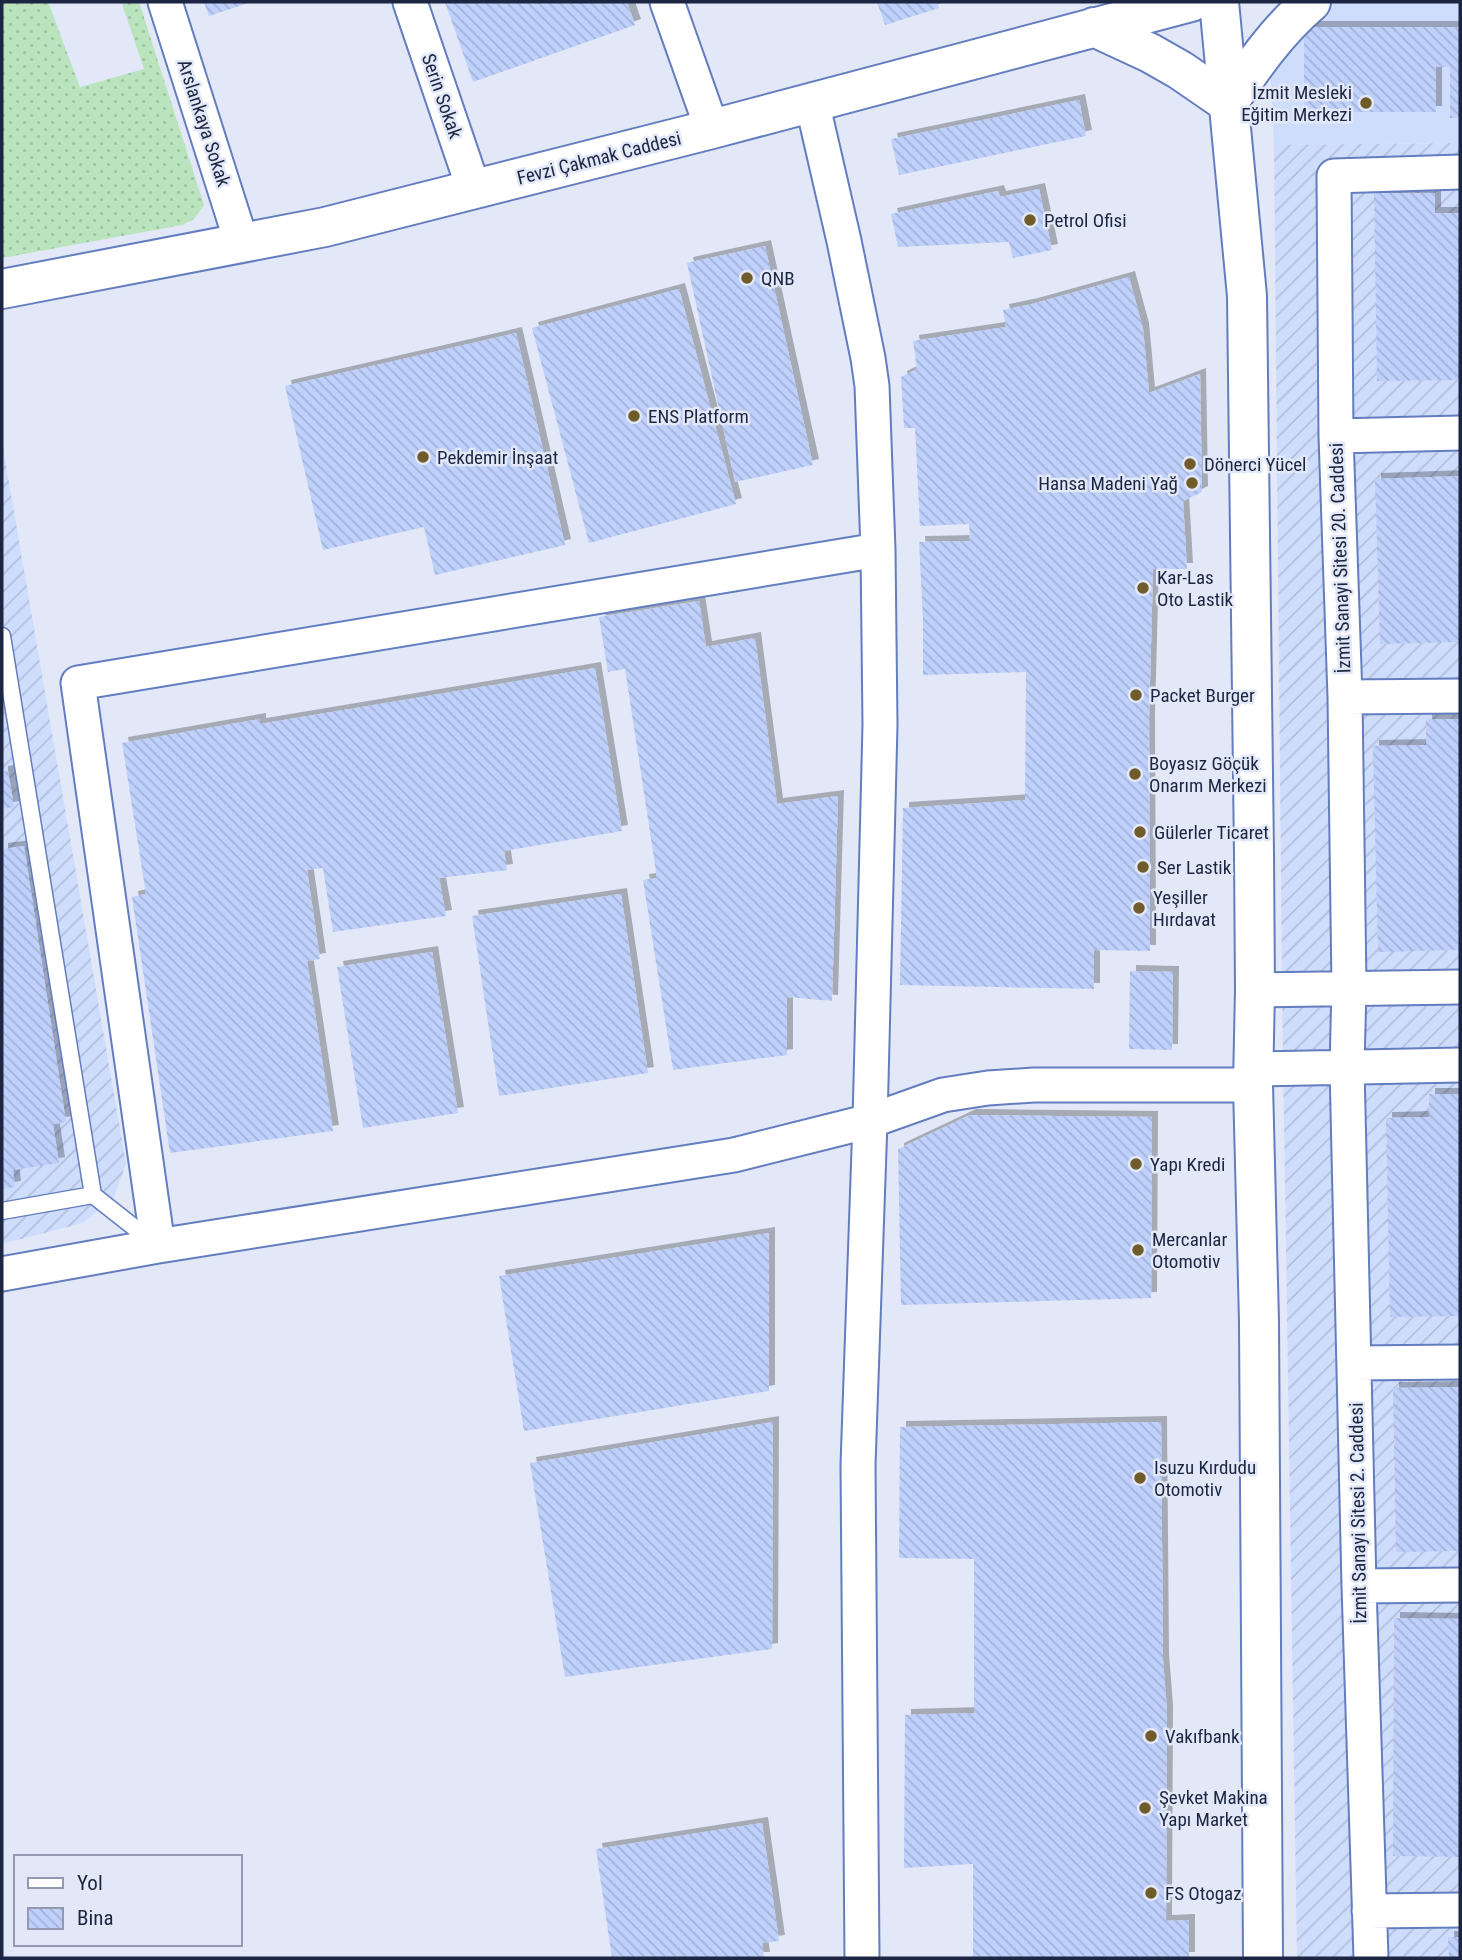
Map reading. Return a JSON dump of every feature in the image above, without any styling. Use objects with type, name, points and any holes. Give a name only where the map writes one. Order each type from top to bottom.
[{"type":"street","name":"Arslankaya Sokak","points":[[165,2],[242,244]]},
{"type":"street","name":"Serin Sokak","points":[[410,2],[474,190]]},
{"type":"street","points":[[667,2],[712,129]]},
{"type":"street","name":"Fevzi Çakmak Caddesi","points":[[2,289],[325,227],[712,129],[1191,2]]},
{"type":"street","points":[[1219,2],[1247,296],[1252,554],[1263,1958]]},
{"type":"street","points":[[1228,103],[1264,50],[1292,18],[1311,2]]},
{"type":"street","points":[[1094,27],[1180,70],[1228,103]]},
{"type":"street","points":[[812,102],[868,358],[873,398],[878,550],[880,725],[858,1465],[862,1958]]},
{"type":"street","name":"İzmit Sanayi Sitesi 20. Caddesi","points":[[1347,1067],[1349,987],[1345,697],[1336,436],[1334,176],[1460,172]]},
{"type":"street","points":[[1336,436],[1460,433]]},
{"type":"street","points":[[158,1246],[78,683],[878,550]]},
{"type":"street","points":[[1345,697],[1460,696]]},
{"type":"street","points":[[1255,990],[1460,987]]},
{"type":"street","points":[[2,1274],[158,1246],[734,1155],[870,1121],[943,1096],[988,1088],[1254,1077],[1347,1067],[1460,1065]]},
{"type":"street","name":"İzmit Sanayi Sitesi 2. Caddesi","points":[[1347,1067],[1371,1958]]},
{"type":"street","points":[[1354,1363],[1460,1362]]},
{"type":"street","points":[[1359,1586],[1460,1585]]},
{"type":"street","points":[[1369,1911],[1460,1910]]},
{"type":"lane","points":[[2,636],[93,1195],[158,1246]]},
{"type":"lane","points":[[2,1211],[93,1195]]},
{"type":"shaded area","name":"İzmit Mesleki Eğitim Merkezi","points":[[1329,2],[1460,2],[1460,143],[1274,145],[1270,63]]},
{"type":"shaded area","points":[[1460,143],[1460,1958],[1297,1958],[1282,990],[1274,145]]},
{"type":"shaded area","points":[[2,442],[126,1164],[114,1197],[83,1223],[2,1244]]},
{"type":"green space","points":[[2,2],[48,2],[80,87],[144,69],[122,4],[139,2],[204,205],[194,219],[182,225],[2,258]]},
{"type":"building","points":[[204,2],[251,2],[209,16]]},
{"type":"building","points":[[445,2],[627,2],[635,25],[473,82]]},
{"type":"building","points":[[877,2],[937,2],[939,8],[885,25]]},
{"type":"building","points":[[1304,27],[1460,27],[1460,118],[1450,118],[1450,67],[1436,67],[1436,112],[1304,112]]},
{"type":"building","points":[[1079,100],[1086,136],[899,175],[891,139]]},
{"type":"building","points":[[1039,189],[1052,250],[1013,258],[1009,242],[898,247],[891,214],[998,191],[1000,197]]},
{"type":"building","points":[[1374,193],[1435,193],[1435,213],[1460,213],[1460,380],[1377,381]]},
{"type":"building","points":[[765,246],[813,465],[735,482],[687,263]]},
{"type":"building","points":[[1129,277],[1143,329],[1149,393],[1200,374],[1202,492],[1183,501],[1187,569],[1153,569],[1149,719],[1150,951],[1094,950],[1094,989],[900,985],[903,808],[1025,800],[1026,672],[923,675],[919,542],[970,541],[969,524],[920,526],[915,428],[904,428],[901,377],[917,369],[913,341],[1006,327],[1003,310]]},
{"type":"building","name":"ENS Platform","points":[[679,289],[736,504],[589,543],[532,328]]},
{"type":"building","name":"Pekdemir İnşaat","points":[[516,333],[565,545],[435,575],[424,527],[323,550],[285,386]]},
{"type":"building","points":[[1460,476],[1460,642],[1380,644],[1375,479]]},
{"type":"building","points":[[699,601],[706,647],[755,638],[777,804],[838,796],[832,1001],[787,997],[787,1055],[673,1070],[643,880],[657,878],[625,669],[608,672],[599,617]]},
{"type":"building","points":[[595,668],[622,831],[504,851],[507,870],[439,878],[446,916],[333,932],[323,868],[307,870],[320,959],[307,961],[333,1131],[170,1153],[132,897],[146,894],[122,743],[260,719],[260,724]]},
{"type":"building","points":[[1426,719],[1460,719],[1460,950],[1378,952],[1373,746],[1426,745]]},
{"type":"building","points":[[8,771],[14,807],[2,809],[2,772]]},
{"type":"building","points":[[24,846],[66,1122],[53,1124],[59,1163],[13,1170],[15,1187],[2,1189],[2,849]]},
{"type":"building","points":[[621,894],[648,1073],[499,1096],[472,916]]},
{"type":"building","points":[[432,952],[458,1113],[363,1128],[337,967]]},
{"type":"building","points":[[1130,971],[1173,972],[1172,1050],[1129,1049]]},
{"type":"building","points":[[1429,1094],[1460,1094],[1460,1316],[1390,1317],[1386,1118],[1429,1117]]},
{"type":"building","points":[[970,1115],[1152,1117],[1151,1298],[901,1305],[898,1149]]},
{"type":"building","points":[[769,1233],[769,1391],[524,1431],[499,1276]]},
{"type":"building","points":[[1460,1387],[1460,1551],[1396,1552],[1393,1388]]},
{"type":"building","points":[[773,1422],[772,1649],[565,1677],[530,1463]]},
{"type":"building","points":[[1161,1422],[1163,1660],[1167,1711],[1166,1921],[1189,1920],[1189,1958],[973,1958],[973,1864],[904,1868],[905,1715],[974,1713],[974,1559],[899,1558],[900,1427]]},
{"type":"building","points":[[1394,1618],[1460,1619],[1460,1857],[1393,1856]]},
{"type":"building","points":[[762,1823],[779,1941],[762,1943],[764,1958],[612,1958],[596,1849]]},
{"type":"building","points":[[1448,1937],[1460,1937],[1460,1958],[1449,1958]]},
{"type":"place","name":"İzmit Mesleki Eğitim Merkezi","points":[[1366,103]]},
{"type":"place","name":"Petrol Ofisi","points":[[1030,220]]},
{"type":"place","name":"QNB","points":[[747,278]]},
{"type":"place","name":"ENS Platform","points":[[634,416]]},
{"type":"place","name":"Pekdemir İnşaat","points":[[423,457]]},
{"type":"place","name":"Dönerci Yücel","points":[[1190,464]]},
{"type":"place","name":"Hansa Madeni Yağ","points":[[1192,483]]},
{"type":"place","name":"Kar-Las Oto Lastik","points":[[1143,588]]},
{"type":"place","name":"Packet Burger","points":[[1136,695]]},
{"type":"place","name":"Boyasız Göçük Onarım Merkezi","points":[[1135,774]]},
{"type":"place","name":"Gülerler Ticaret","points":[[1140,832]]},
{"type":"place","name":"Ser Lastik","points":[[1143,867]]},
{"type":"place","name":"Yeşiller Hırdavat","points":[[1139,908]]},
{"type":"place","name":"Yapı Kredi","points":[[1136,1164]]},
{"type":"place","name":"Mercanlar Otomotiv","points":[[1138,1250]]},
{"type":"place","name":"Isuzu Kırdudu Otomotiv","points":[[1140,1478]]},
{"type":"place","name":"Vakıfbank","points":[[1151,1736]]},
{"type":"place","name":"Şevket Makina Yapı Market","points":[[1145,1808]]},
{"type":"place","name":"FS Otogaz","points":[[1151,1893]]}]
